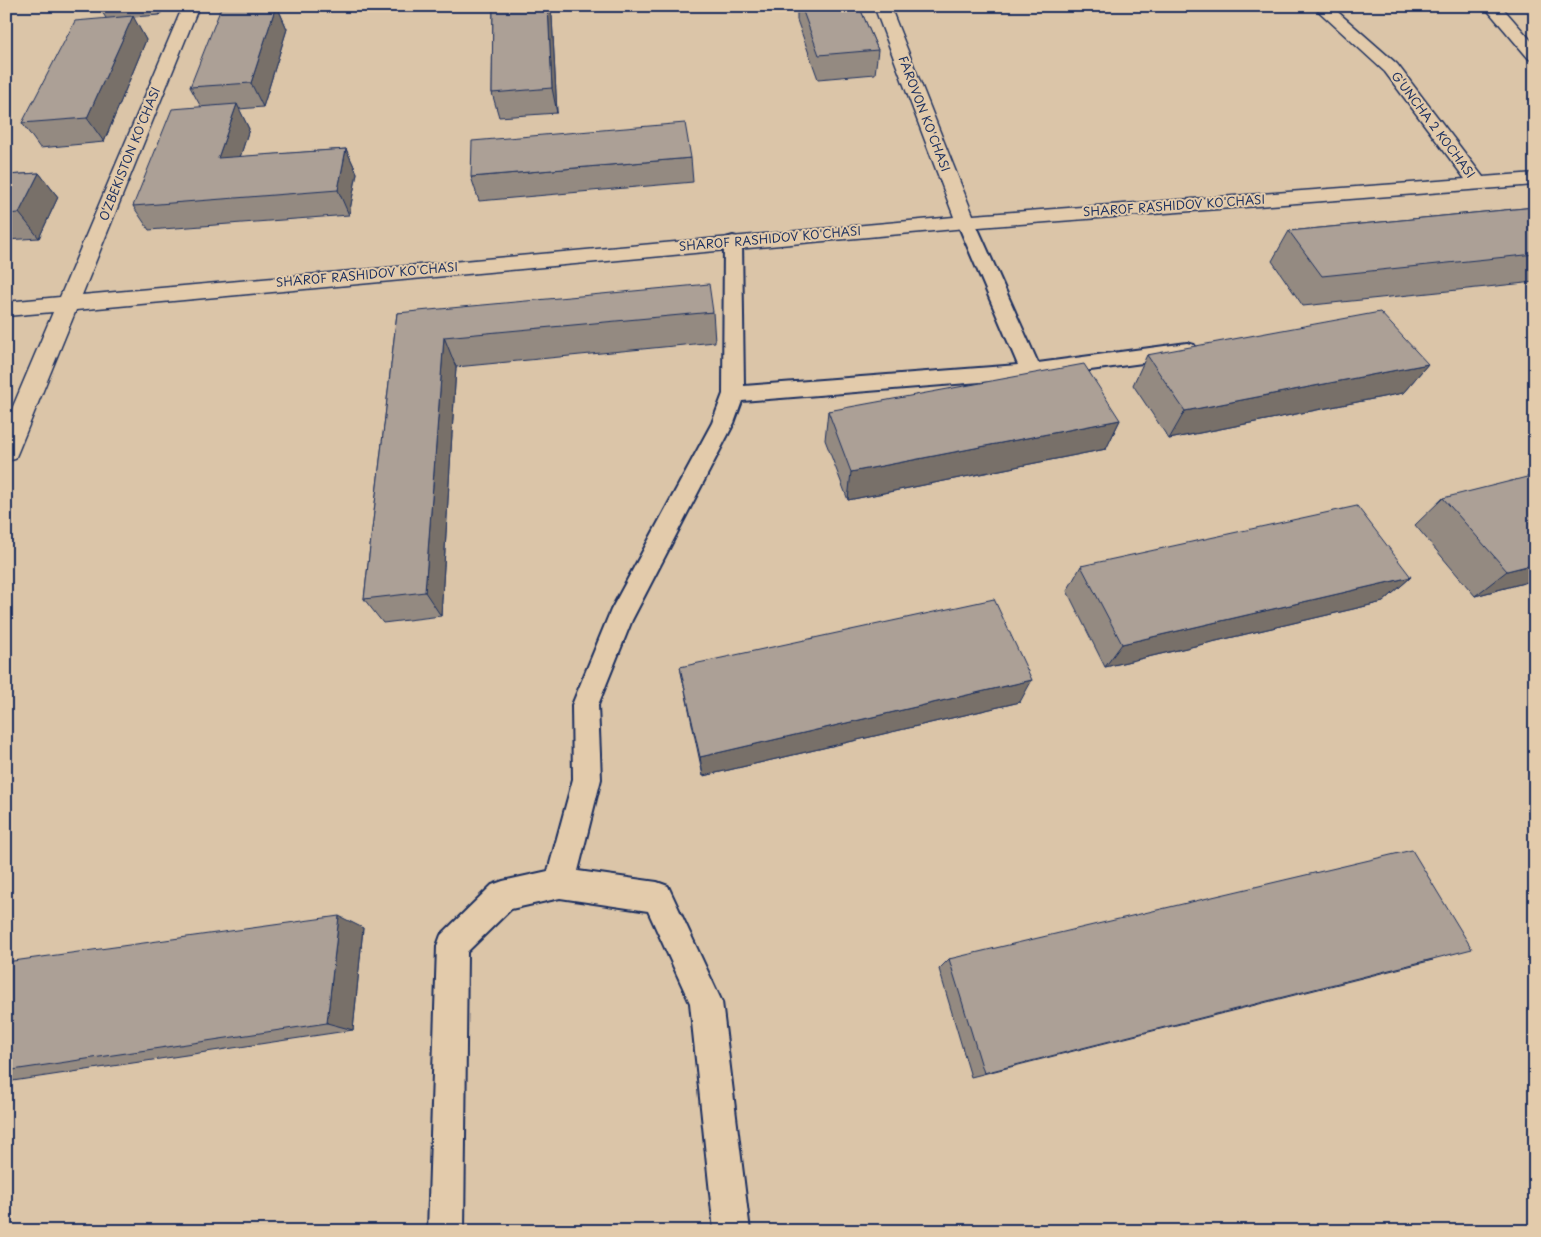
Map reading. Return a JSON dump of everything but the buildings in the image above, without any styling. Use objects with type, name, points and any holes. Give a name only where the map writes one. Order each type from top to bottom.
[{"type":"street","name":"O‘ZBEKISTON KO'CHASI","points":[[6,452],[70,302],[191,6]]},
{"type":"street","name":"FAROVON KO'CHASI","points":[[882,6],[966,222]]},
{"type":"street","name":"G‘UNCHA 2 KOCHASI","points":[[1321,6],[1391,68],[1478,183]]},
{"type":"street","points":[[1492,6],[1535,55]]},
{"type":"street","name":"SHAROF RASHIDOV KO'CHASI","points":[[6,309],[966,222],[1535,179]]},
{"type":"lane","points":[[966,222],[1031,370]]},
{"type":"lane","points":[[560,883],[587,779],[585,704],[620,618],[723,423],[734,394],[734,242]]},
{"type":"lane","points":[[734,394],[1031,370],[1206,347]]},
{"type":"lane","points":[[446,1231],[452,946],[503,896],[560,883],[657,897],[706,1002],[732,1231]]}]
